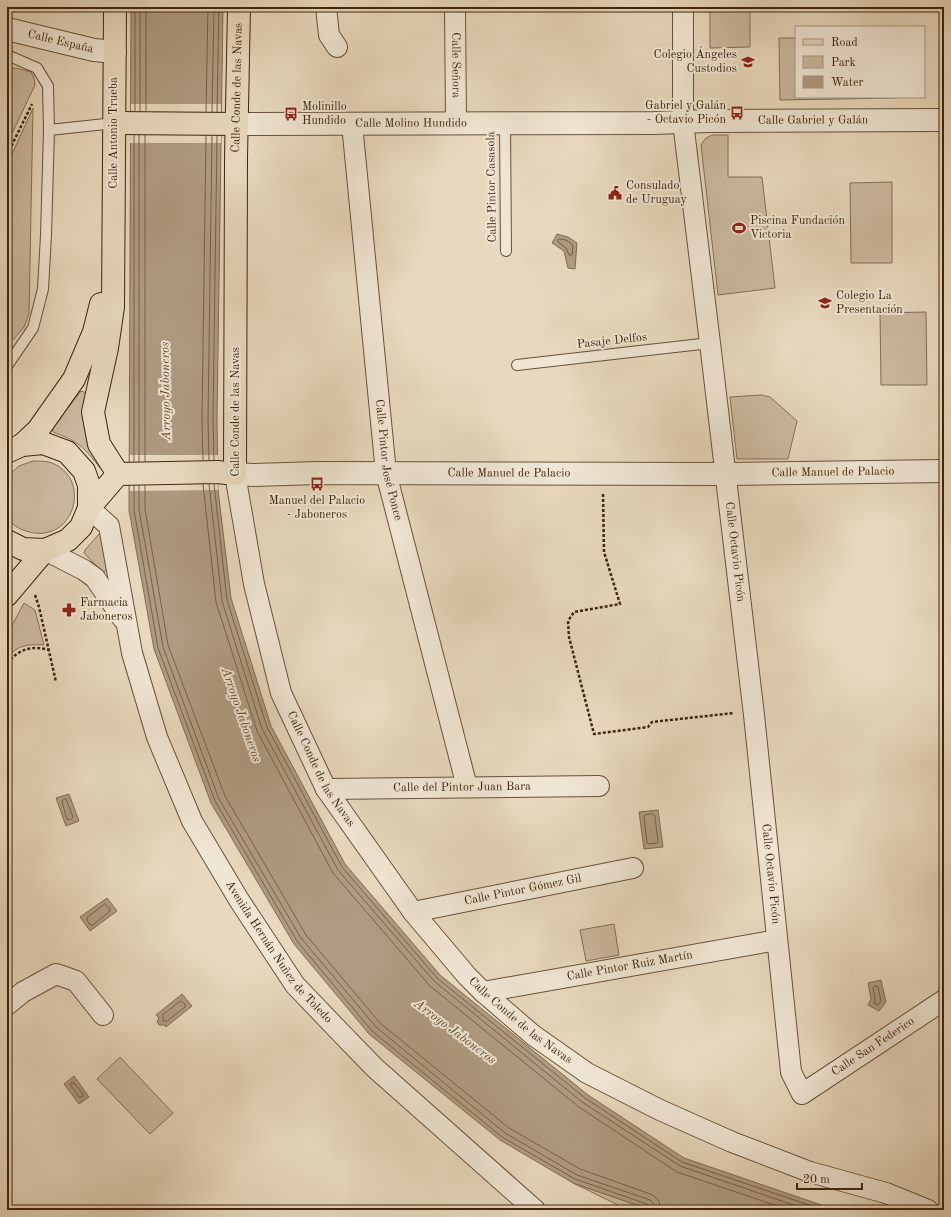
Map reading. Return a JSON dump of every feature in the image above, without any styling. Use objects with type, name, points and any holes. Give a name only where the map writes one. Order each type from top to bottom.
[{"type":"main road","name":"Calle Antonio Trueba","points":[[115,7],[115,52],[123,123],[113,258],[113,308],[107,348],[93,412],[99,444],[124,473]]},
{"type":"main road","name":"Calle Conde de las Navas","points":[[226,473],[229,124],[239,7]]},
{"type":"main road","name":"Calle Molino Hundido","points":[[123,123],[229,124]]},
{"type":"main road","name":"Calle Antonio Trueba","points":[[14,448],[38,430],[74,379],[94,332],[113,258]]},
{"type":"main road","points":[[14,448],[43,443],[67,452],[84,471],[89,485],[89,508]]},
{"type":"main road","name":"Calle Manuel de Palacio","points":[[124,473],[226,473]]},
{"type":"main road","points":[[7,541],[23,549],[45,550],[68,540],[81,527],[89,508],[124,473]]},
{"type":"main road","points":[[7,595],[45,550]]},
{"type":"street","points":[[326,7],[329,35],[337,47]]},
{"type":"street","name":"Calle Señora","points":[[455,7],[456,124]]},
{"type":"street","name":"Calle Octavio Picón","points":[[683,7],[683,122],[754,715],[790,1072],[802,1094]]},
{"type":"street","name":"Calle España","points":[[7,29],[94,50],[115,52]]},
{"type":"street","name":"Calle Gabriel y Galán","points":[[683,122],[944,120]]},
{"type":"street","name":"Calle Molino Hundido","points":[[229,124],[505,124],[683,122]]},
{"type":"street","name":"Calle Pintor José Ponce","points":[[352,124],[386,473],[467,787]]},
{"type":"street","name":"Calle Manuel de Palacio","points":[[226,473],[253,475],[318,473],[726,474],[944,471]]},
{"type":"street","name":"Calle Conde de las Navas","points":[[226,473],[281,693],[326,789],[413,912],[482,992],[533,1035],[587,1073],[660,1110],[732,1142],[810,1172],[886,1193],[928,1210]]},
{"type":"street","name":"Avenida Hernán Nuñez de Toledo","points":[[89,508],[109,526],[132,653],[157,737],[192,821],[239,900],[295,985],[375,1068],[535,1210]]},
{"type":"street","name":"Avenida Hernán Nuñez de Toledo","points":[[45,550],[84,570],[95,578],[127,624]]},
{"type":"street","name":"Calle del Pintor Juan Bara","points":[[326,789],[599,786]]},
{"type":"street","name":"Calle Pintor Gómez Gil","points":[[413,912],[633,868]]},
{"type":"street","name":"Calle Pintor Ruiz Martín","points":[[482,992],[777,940]]},
{"type":"street","points":[[7,1005],[23,992],[56,974],[76,981],[103,1015]]},
{"type":"street","name":"Calle San Federico","points":[[802,1094],[944,1000]]},
{"type":"lane","points":[[7,55],[37,68],[48,86],[49,130],[43,289],[33,328],[7,366]]},
{"type":"lane","points":[[49,130],[123,123]]},
{"type":"lane","name":"Calle Pintor Casasola","points":[[505,124],[506,251]]},
{"type":"lane","name":"Pasaje Delfos","points":[[517,365],[710,343]]},
{"type":"path","points":[[7,155],[30,107],[48,86]]},
{"type":"path","points":[[603,490],[604,552],[620,604],[574,612],[568,621],[569,637],[594,734],[648,727],[652,722],[733,713]]},
{"type":"path","points":[[27,572],[39,607],[56,682]]},
{"type":"path","points":[[7,663],[16,654],[24,650],[38,647],[49,650]]},
{"type":"green space","points":[[710,7],[750,7],[750,47],[710,48]]},
{"type":"green space","points":[[779,38],[795,38],[795,98],[895,98],[780,100]]},
{"type":"green space","points":[[7,67],[31,72],[35,85],[7,144]]},
{"type":"green space","points":[[33,108],[29,314],[24,327],[14,339],[7,339],[7,165]]},
{"type":"green space","name":"Piscina Fundación Victoria","points":[[712,135],[728,135],[728,177],[762,177],[775,288],[718,295],[701,145],[706,138]]},
{"type":"green space","points":[[892,182],[892,263],[851,263],[850,183]]},
{"type":"green space","points":[[926,312],[927,385],[881,385],[880,313]]},
{"type":"green space","points":[[81,391],[87,393],[104,464],[100,468],[85,450],[75,442],[53,432],[53,427]]},
{"type":"green space","points":[[761,395],[770,397],[797,421],[788,459],[737,459],[730,397]]},
{"type":"green space","points":[[33,461],[49,462],[63,470],[71,481],[74,494],[73,508],[67,520],[57,529],[43,533],[20,529],[8,519],[7,516],[8,476],[19,466]]},
{"type":"green space","points":[[99,534],[102,535],[108,570],[102,572],[84,553]]},
{"type":"green space","points":[[24,603],[35,610],[44,645],[24,646],[15,650],[7,658],[7,635]]},
{"type":"green space","points":[[614,924],[619,955],[586,961],[580,930]]},
{"type":"green space","points":[[120,1057],[173,1113],[150,1134],[97,1079]]},
{"type":"green space","points":[[573,1183],[651,1210],[628,1210]]},
{"type":"water","name":"Arroyo Jaboneros","points":[[131,7],[223,7],[217,420],[218,490],[231,598],[271,726],[345,864],[440,975],[588,1095],[684,1158],[836,1210],[651,1210],[573,1183],[500,1140],[369,1034],[294,944],[211,803],[154,649],[129,510]]},
{"type":"water","points":[[557,234],[568,237],[577,243],[575,269],[568,268],[564,251],[552,243]]},
{"type":"water","points":[[69,794],[79,821],[66,826],[56,798]]},
{"type":"water","points":[[658,810],[663,847],[644,849],[639,812]]},
{"type":"water","points":[[107,898],[117,911],[90,931],[80,917]]},
{"type":"water","points":[[881,980],[886,1002],[879,1011],[868,1005],[871,999],[868,983]]},
{"type":"water","points":[[182,994],[192,1006],[166,1027],[165,1025],[159,1025],[157,1021],[159,1018],[156,1015]]},
{"type":"water","points":[[74,1076],[89,1097],[79,1104],[64,1084]]},
{"type":"pier","points":[[131,104],[221,104],[221,143],[130,143]]},
{"type":"pier","points":[[130,455],[218,455],[218,490],[130,491]]},
{"type":"place","name":"Colegio Ángeles Custodios","points":[[748,62]]},
{"type":"place","name":"Gabriel y Galán - Octavio Picón","points":[[737,113]]},
{"type":"place","name":"Molinillo Hundido","points":[[291,114]]},
{"type":"place","name":"Consulado de Uruguay","points":[[615,193]]},
{"type":"place","name":"Piscina Fundación Victoria","points":[[739,228]]},
{"type":"place","name":"Colegio La Presentación","points":[[825,303]]},
{"type":"place","name":"Manuel del Palacio - Jaboneros","points":[[317,484]]},
{"type":"place","name":"Farmacia Jaboneros","points":[[69,610]]}]
